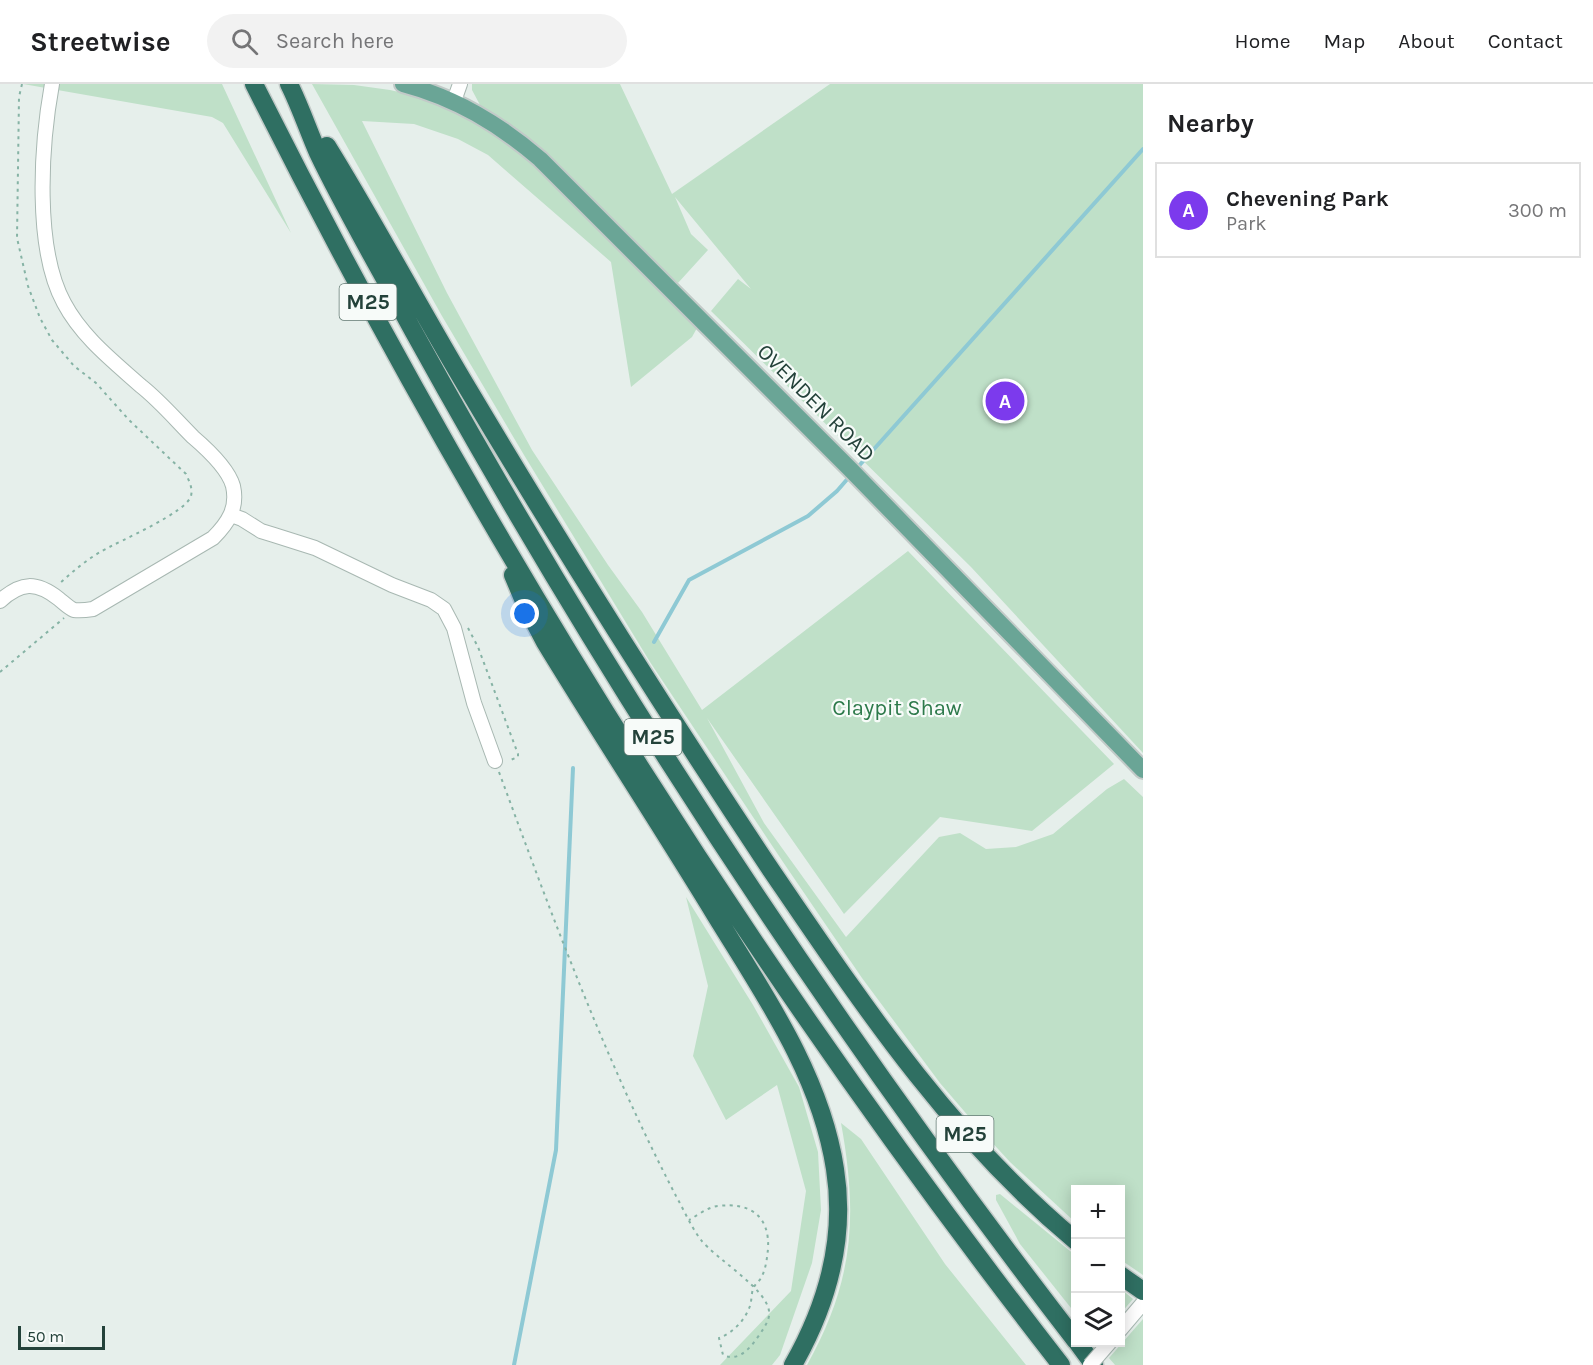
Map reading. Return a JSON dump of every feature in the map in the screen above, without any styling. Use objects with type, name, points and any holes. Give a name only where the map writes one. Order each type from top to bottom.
[{"type":"highway","name":"M25","points":[[254,84],[364,295],[489,517],[620,733],[767,959],[927,1187],[1061,1365]]},
{"type":"highway","name":"M25","points":[[291,89],[575,565],[688,744],[833,961],[898,1052],[957,1126],[1020,1191],[1074,1239]]},
{"type":"highway","name":"M25","points":[[291,89],[318,153],[410,325],[523,523],[645,723],[729,855],[829,1003],[967,1197],[1071,1335]]},
{"type":"highway","name":"M25","points":[[489,517],[526,606],[545,642],[748,969],[804,1069],[822,1113],[832,1152],[836,1181],[838,1210],[836,1248],[823,1302],[793,1365]]},
{"type":"highway","points":[[1125,1278],[1143,1291]]},
{"type":"highway","name":"M25","points":[[1079,1347],[1092,1365]]},
{"type":"main road","name":"OVENDEN ROAD","points":[[403,84],[454,101],[486,118],[540,159],[850,469],[1143,770]]},
{"type":"street","points":[[0,601],[11,591],[23,586],[36,586],[61,601],[93,609],[105,604],[136,582],[213,538],[225,527],[232,514],[235,499],[232,483],[223,469],[199,442],[85,333],[64,303],[49,265],[43,228],[44,164],[52,84]]},
{"type":"street","points":[[454,101],[460,84]]},
{"type":"street","points":[[232,514],[274,535],[315,548],[392,585],[431,600],[444,609],[454,628],[474,703],[496,764]]},
{"type":"street","points":[[1125,1324],[1143,1303]]},
{"type":"street","points":[[1092,1365],[1106,1347]]},
{"type":"path","points":[[0,672],[61,601],[79,566],[182,508],[191,497],[191,485],[186,474],[129,420],[96,383],[74,366],[52,340],[40,318],[21,259],[17,238],[19,97],[22,84]]},
{"type":"path","points":[[466,626],[478,647],[518,754],[518,757],[496,764],[614,1070],[689,1220],[708,1248],[753,1288],[767,1304],[769,1318],[755,1341],[742,1354],[734,1358],[726,1357],[721,1352],[719,1338],[732,1331],[741,1322],[750,1305],[753,1288],[762,1277],[768,1253],[768,1229],[758,1215],[741,1207],[717,1206],[689,1220]]},
{"type":"green space","points":[[23,84],[222,84],[291,233],[223,123],[212,117]]},
{"type":"green space","name":"Claypit Shaw","points":[[312,84],[354,85],[421,97],[468,118],[507,141],[697,328],[692,337],[631,387],[611,262],[488,155],[458,139],[414,124],[362,121],[447,293],[532,450],[642,612],[702,710],[908,551],[1114,764],[1032,831],[940,817],[844,914],[707,718],[764,823],[846,937],[939,837],[960,833],[986,849],[1016,847],[1053,834],[1107,789],[1124,779],[1143,797],[1143,1275],[1125,1263],[1125,1185],[1071,1185],[1071,1218],[1010,1162],[976,1125],[940,1083],[862,978],[650,662],[442,316]]},
{"type":"green space","points":[[472,84],[620,84],[672,194],[830,84],[1143,84],[1143,753],[971,567],[711,311],[738,279],[751,289],[675,197],[691,234],[708,250],[678,283],[628,239],[518,130],[480,105],[472,90]]},
{"type":"green space","points":[[686,897],[753,1005],[799,1087],[818,1152],[821,1210],[812,1263],[780,1355],[772,1365],[720,1365],[791,1291],[806,1191],[777,1085],[726,1120],[693,1056],[708,986]]},
{"type":"green space","points":[[841,1123],[861,1139],[945,1264],[1026,1365],[807,1365],[835,1305],[848,1247],[849,1188]]},
{"type":"green space","points":[[1000,1194],[1071,1252],[1071,1308],[1020,1244],[996,1200],[996,1195]]},
{"type":"green space","points":[[1125,1292],[1133,1299],[1125,1308]]},
{"type":"green space","points":[[1143,1319],[1143,1365],[1115,1365],[1109,1358],[1119,1347],[1125,1347],[1125,1340]]},
{"type":"waterway","points":[[857,468],[1143,149]]},
{"type":"waterway","points":[[654,642],[689,580],[808,516],[837,491],[850,476]]},
{"type":"waterway","points":[[514,1365],[556,1150],[573,768]]},
{"type":"place","name":"Chevening Park","points":[[1005,401]]}]
